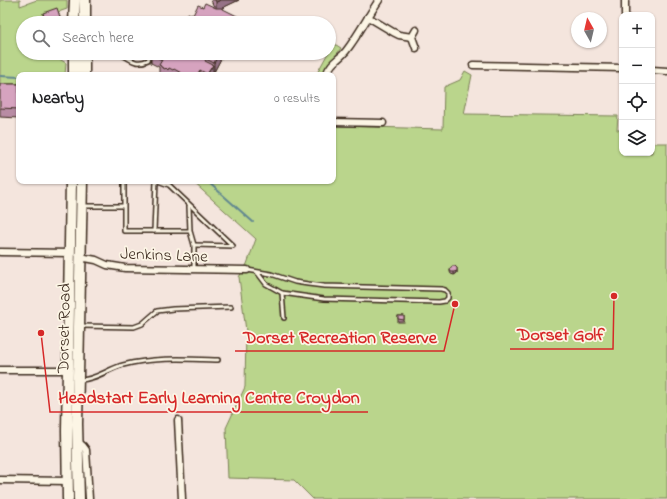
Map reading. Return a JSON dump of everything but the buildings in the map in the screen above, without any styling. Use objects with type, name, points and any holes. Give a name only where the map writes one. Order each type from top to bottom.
[{"type":"main road","points":[[74,16],[75,0]]},
{"type":"main road","points":[[85,0],[85,16]]},
{"type":"main road","points":[[74,60],[74,72]]},
{"type":"main road","points":[[84,60],[84,72]]},
{"type":"main road","name":"Dorset Road","points":[[68,499],[67,431],[71,184]]},
{"type":"main road","name":"Dorset Road","points":[[79,499],[77,441],[82,184]]},
{"type":"main road","points":[[70,253],[80,257]]},
{"type":"main road","points":[[68,481],[78,481]]},
{"type":"street","points":[[336,60],[345,52],[379,0]]},
{"type":"street","points":[[625,0],[625,12]]},
{"type":"street","points":[[368,17],[398,35],[412,37]]},
{"type":"street","points":[[416,30],[412,37],[416,48]]},
{"type":"street","points":[[327,72],[332,63],[336,60]]},
{"type":"street","points":[[473,65],[619,68]]},
{"type":"street","points":[[655,70],[667,71]]},
{"type":"street","points":[[336,122],[383,123]]},
{"type":"street","points":[[0,252],[70,253]]},
{"type":"street","name":"Jenkins Lane","points":[[80,257],[96,260],[107,265],[125,268],[247,270]]},
{"type":"street","points":[[0,370],[68,370]]},
{"type":"street","points":[[178,420],[182,499]]},
{"type":"street","points":[[77,441],[86,450],[89,499]]},
{"type":"street","points":[[0,480],[68,481]]},
{"type":"lane","points":[[133,60],[141,63],[148,60]]},
{"type":"lane","points":[[124,184],[124,231],[190,231]]},
{"type":"lane","points":[[154,231],[157,184]]},
{"type":"lane","points":[[164,184],[169,186],[233,246],[194,245]]},
{"type":"lane","points":[[189,205],[190,231],[194,245],[194,269]]},
{"type":"lane","points":[[81,206],[123,206]]},
{"type":"lane","points":[[247,270],[271,274],[283,279],[324,286],[441,289],[448,293],[448,298],[445,301],[439,302],[324,299],[282,293],[266,284],[257,272]]},
{"type":"lane","points":[[282,293],[284,318]]},
{"type":"lane","points":[[79,326],[134,327],[142,324],[157,311],[231,307]]},
{"type":"lane","points":[[78,380],[87,380],[122,366],[143,361],[178,358],[218,360]]},
{"type":"green space","points":[[0,0],[20,0],[20,6],[37,0],[67,0],[67,9],[47,16],[16,16],[16,60],[61,60],[66,63],[65,72],[16,72],[16,86],[0,86]]},
{"type":"green space","points":[[336,45],[341,48],[336,55]]},
{"type":"green space","points":[[324,60],[332,60],[324,72],[318,72]]},
{"type":"green space","points":[[465,71],[472,75],[464,114],[618,116],[617,130],[619,130],[619,156],[655,156],[655,143],[667,143],[667,499],[313,499],[294,480],[228,478],[226,428],[245,387],[246,331],[239,277],[247,264],[256,239],[195,184],[336,184],[336,126],[443,129],[444,87],[460,80]]},
{"type":"waterway","points":[[0,76],[16,77]]},
{"type":"waterway","points":[[210,184],[253,222]]},
{"type":"place","name":"Dorset Golf","points":[[614,296]]},
{"type":"place","name":"Dorset Recreation Reserve","points":[[455,304]]},
{"type":"place","name":"Headstart Early Learning Centre Croydon","points":[[41,333]]}]
